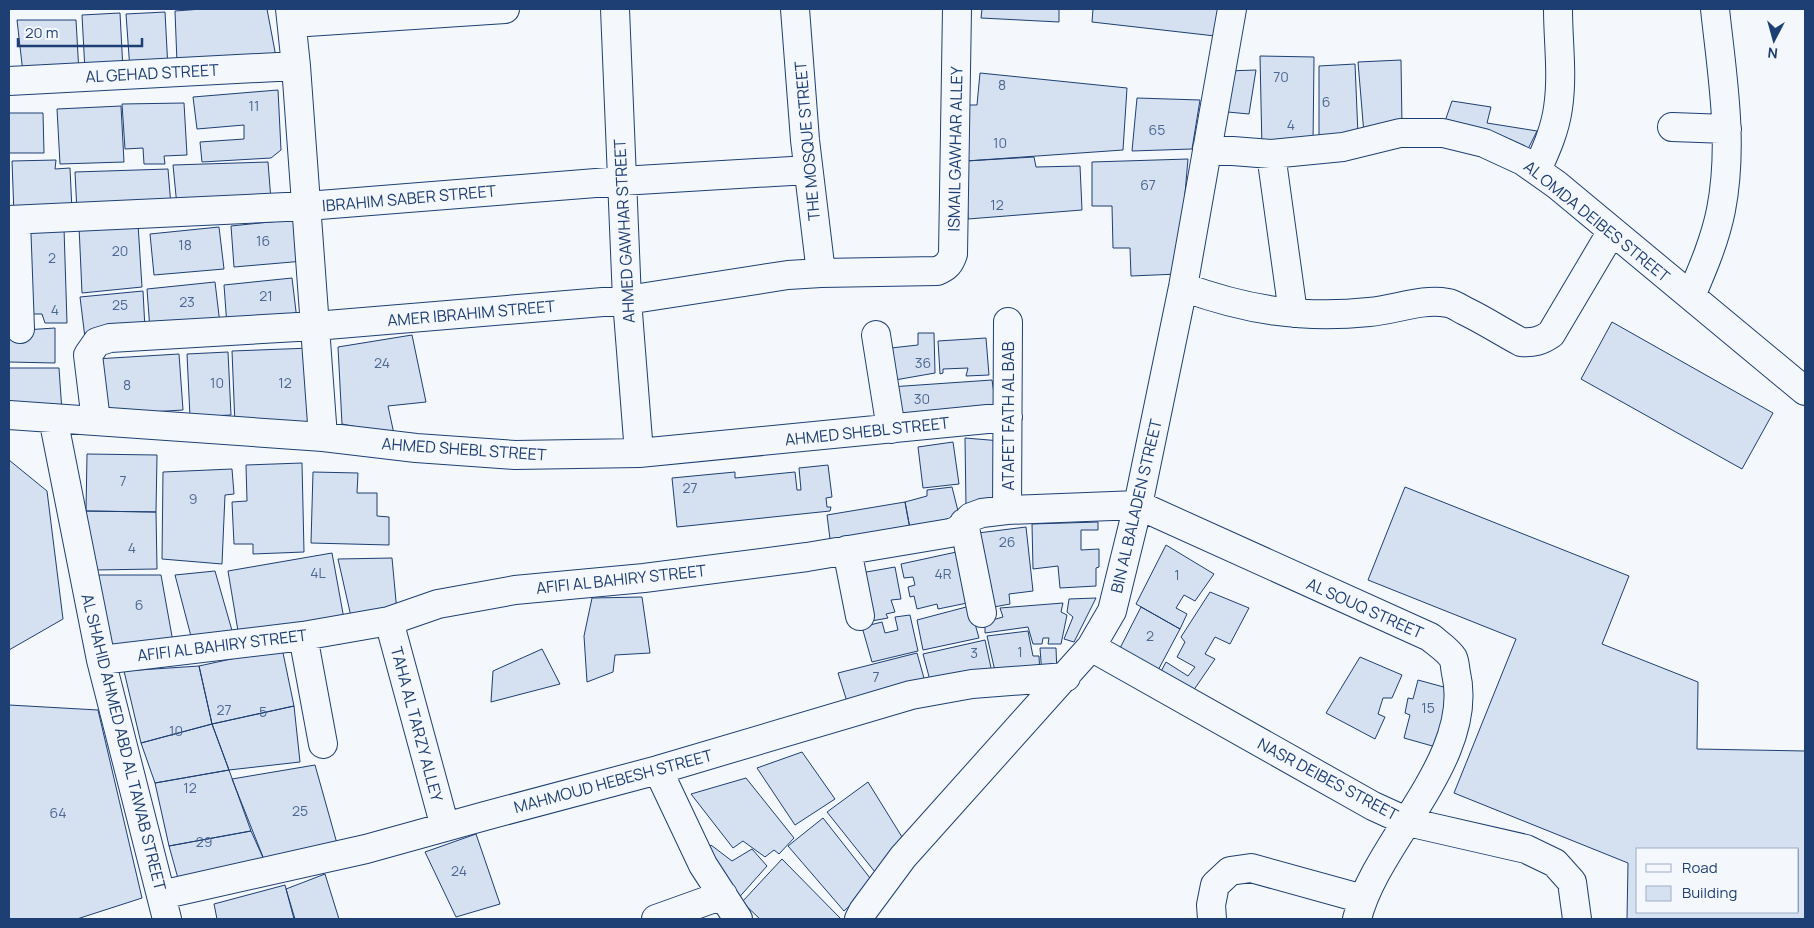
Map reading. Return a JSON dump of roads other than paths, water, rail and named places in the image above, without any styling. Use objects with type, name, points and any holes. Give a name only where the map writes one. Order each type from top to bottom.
[{"type":"street","points":[[323,437],[307,206],[291,16],[505,9]]},
{"type":"street","name":"AHMED GAWHAR STREET","points":[[615,9],[627,300],[640,453]]},
{"type":"street","name":"THE MOSQUE STREET","points":[[795,9],[808,170],[821,273]]},
{"type":"street","name":"ISMAIL GAWHAR ALLEY","points":[[926,271],[937,271],[945,268],[951,262],[954,254],[957,9]]},
{"type":"street","name":"BIN AL BALADEN STREET","points":[[860,919],[863,911],[903,857],[1091,648],[1112,611],[1138,505],[1182,287],[1232,9]]},
{"type":"street","points":[[1537,170],[1550,140],[1558,110],[1561,78],[1558,9]]},
{"type":"street","points":[[1690,296],[1709,254],[1721,210],[1726,164],[1727,129],[1715,9]]},
{"type":"street","name":"AL GEHAD STREET","points":[[9,81],[296,66]]},
{"type":"street","points":[[1672,127],[1727,129]]},
{"type":"street","name":"AL OMDA DEIBES STREET","points":[[1207,149],[1271,154],[1343,147],[1400,133],[1443,133],[1484,143],[1523,161],[1537,170],[1805,391]]},
{"type":"street","points":[[1271,154],[1293,313]]},
{"type":"street","name":"IBRAHIM SABER STREET","points":[[12,220],[307,206],[621,181],[808,170]]},
{"type":"street","points":[[12,220],[20,329]]},
{"type":"street","points":[[1182,287],[1218,300],[1255,309],[1293,313],[1370,312],[1428,301],[1450,303],[1521,342],[1532,342],[1542,340],[1551,334],[1558,325],[1612,231]]},
{"type":"street","name":"AMER IBRAHIM STREET","points":[[96,421],[88,355],[97,342],[110,338],[315,326],[627,300],[788,275],[926,271]]},
{"type":"street","name":"ATAFET FATH AL BAB","points":[[1007,510],[1008,322]]},
{"type":"street","points":[[876,335],[891,428]]},
{"type":"street","name":"AHMED SHEBL STREET","points":[[9,415],[323,437],[416,448],[516,455],[640,453],[1008,417]]},
{"type":"street","name":"AL SHAHID AHMED ABD AL TAWAB STREET","points":[[54,418],[101,660],[164,907]]},
{"type":"street","name":"AFIFI AL BAHIRY STREET","points":[[101,660],[303,636],[389,621],[438,604],[515,590],[653,577],[807,557],[950,533],[958,530],[971,517],[982,513],[1007,510],[1138,505]]},
{"type":"street","name":"AL SOUQ STREET","points":[[1138,505],[1430,637],[1453,658],[1460,688],[1457,720],[1445,755],[1408,822],[1372,879],[1360,909]]},
{"type":"street","points":[[964,524],[982,613]]},
{"type":"street","points":[[848,550],[860,616]]},
{"type":"street","name":"TAHA AL TARZY ALLEY","points":[[389,621],[445,827]]},
{"type":"street","points":[[303,636],[323,744]]},
{"type":"street","name":"NASR DEIBES STREET","points":[[1091,648],[1372,806],[1408,822],[1526,849],[1555,863],[1572,882],[1578,917]]},
{"type":"street","name":"MAHMOUD HEBESH STREET","points":[[164,907],[445,827],[658,770],[911,695],[972,684],[1066,677]]},
{"type":"street","points":[[658,770],[703,865],[738,919]]},
{"type":"street","points":[[1212,919],[1215,885],[1230,871],[1251,868],[1360,909]]},
{"type":"street","points":[[656,919],[723,896]]}]
